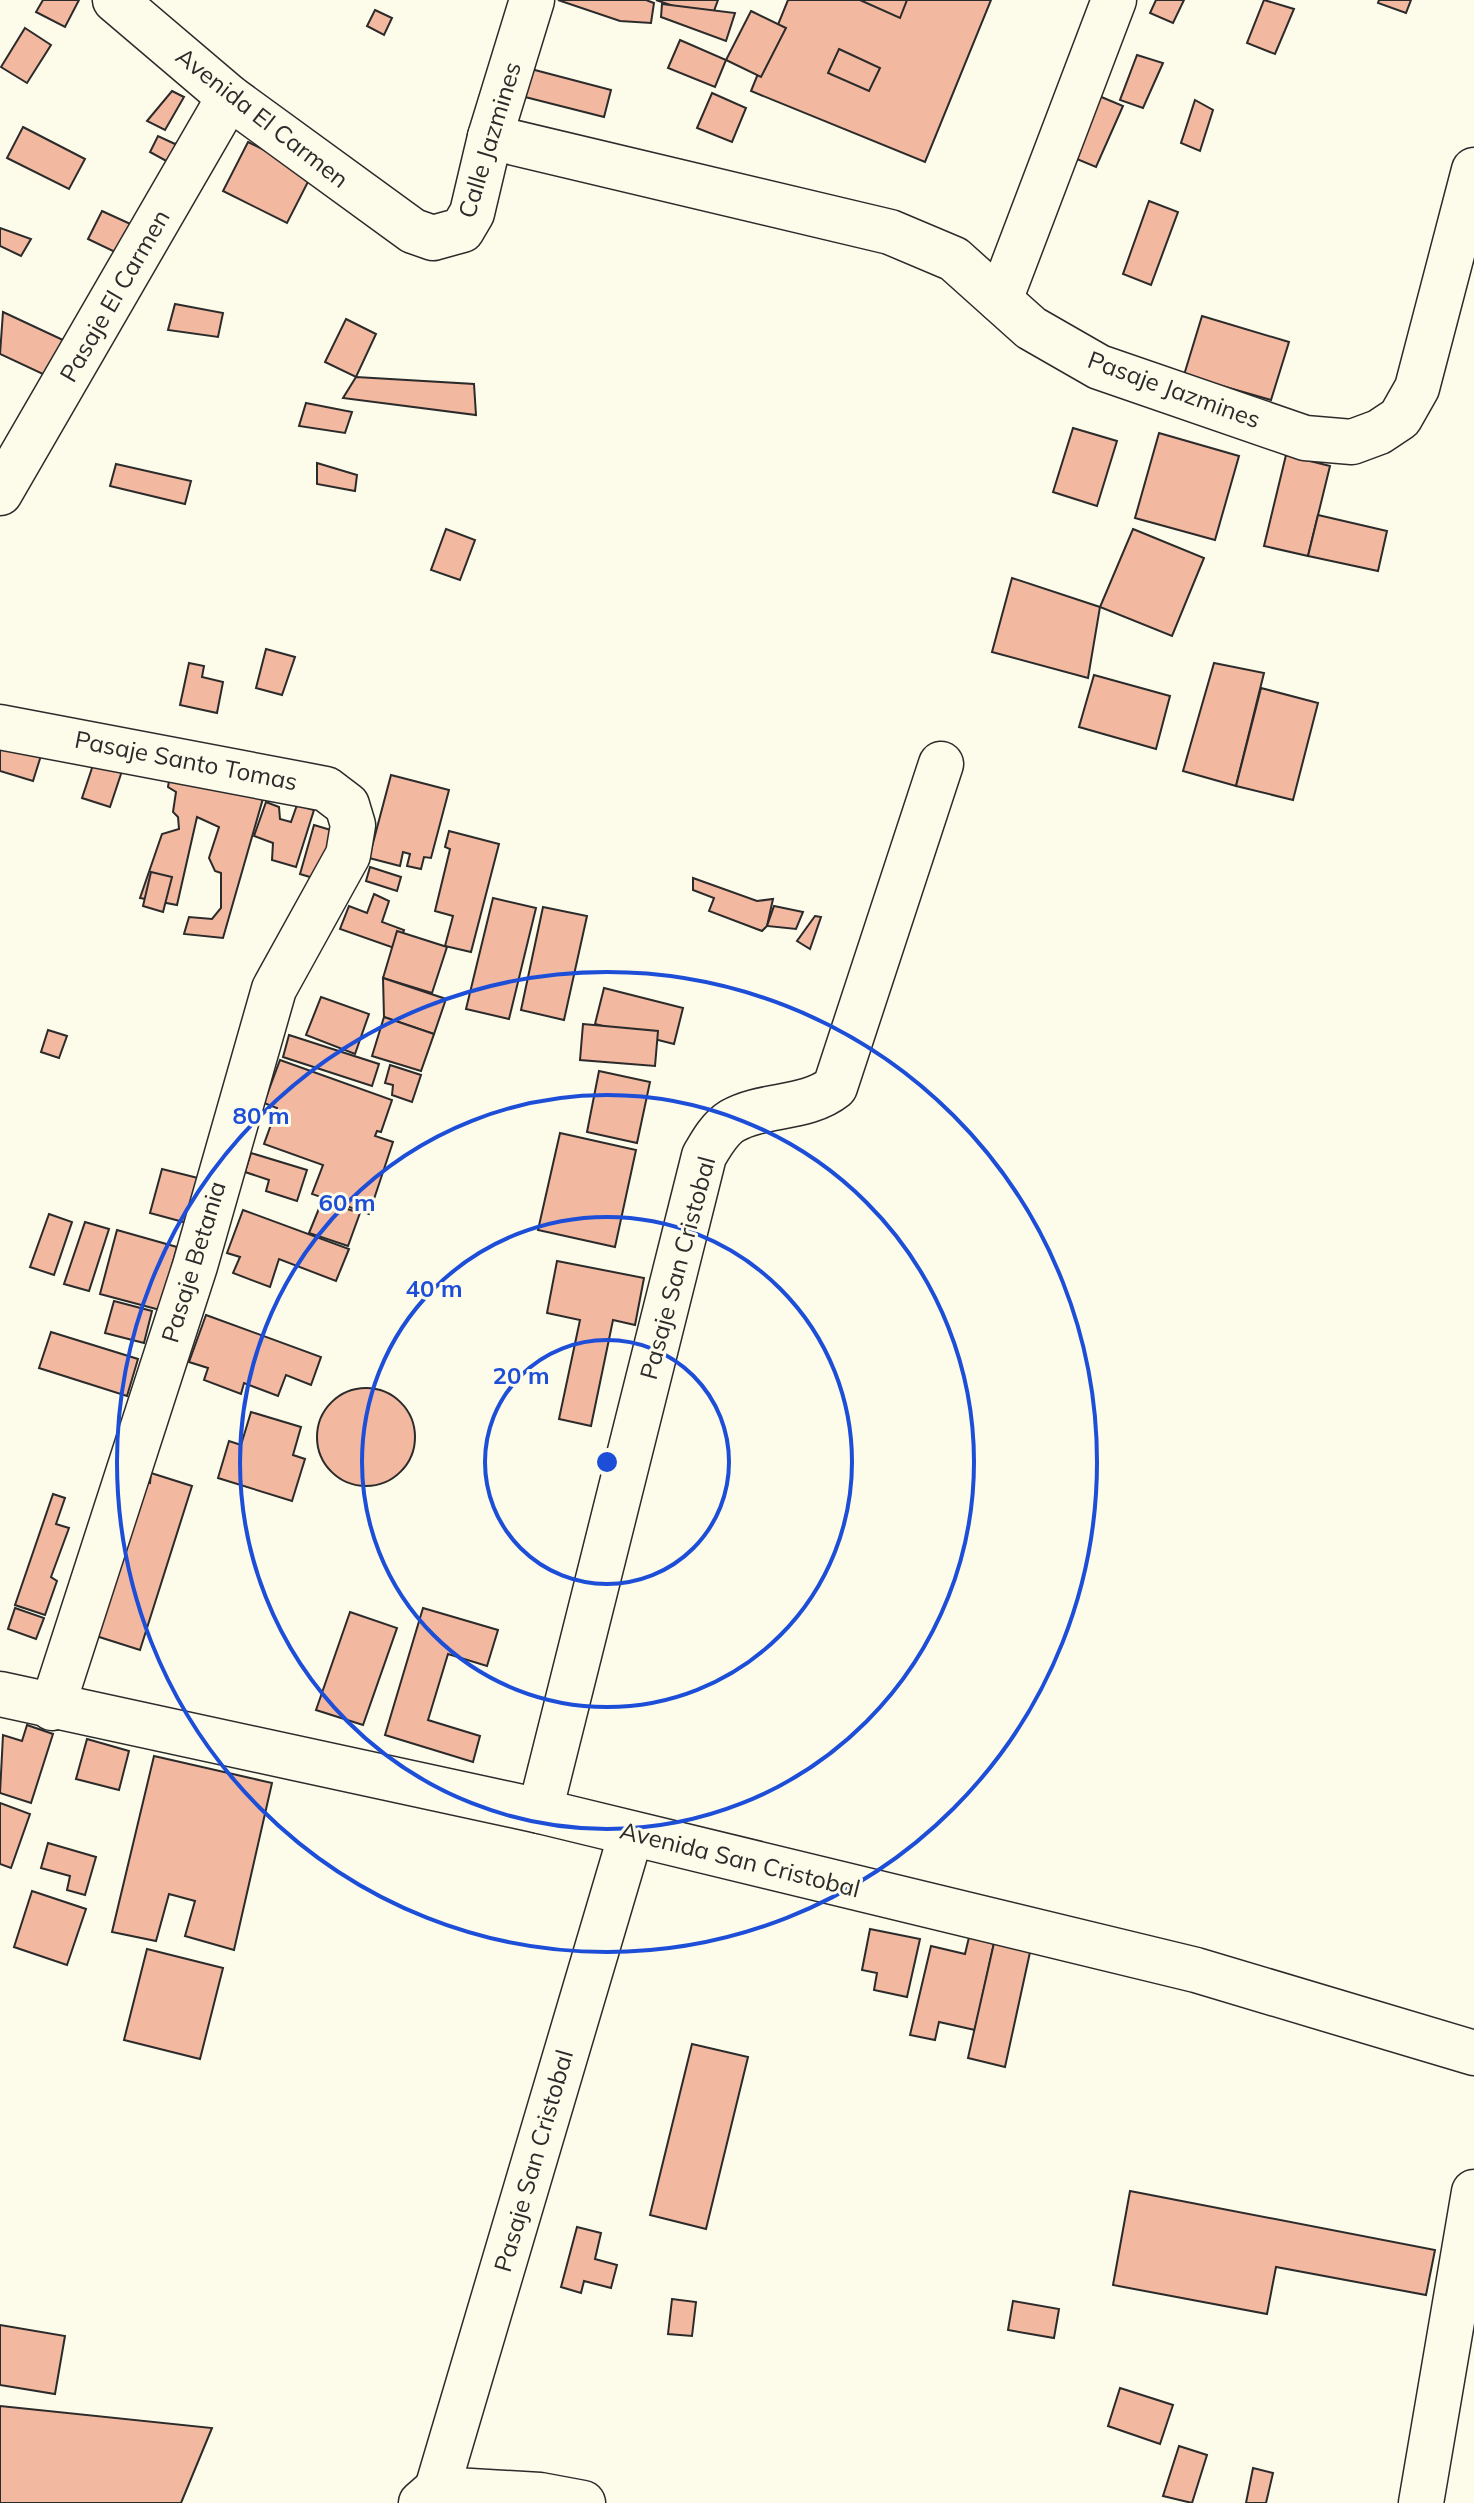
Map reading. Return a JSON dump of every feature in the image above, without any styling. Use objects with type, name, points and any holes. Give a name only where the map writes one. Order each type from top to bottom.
[{"type":"street","name":"Avenida El Carmen","points":[[115,0],[229,97],[413,231]]},
{"type":"street","name":"Calle Jazmines","points":[[413,231],[433,238],[462,230],[472,213],[490,137],[532,0]]},
{"type":"street","points":[[1000,300],[1114,0]]},
{"type":"street","name":"Pasaje El Carmen","points":[[0,493],[229,97]]},
{"type":"street","name":"Pasaje Jazmines","points":[[490,137],[890,232],[954,259],[1031,328],[1099,367],[1305,438],[1352,442],[1379,432],[1400,418],[1417,388],[1474,170]]},
{"type":"street","name":"Pasaje Santo Tomas","points":[[0,727],[326,789],[347,805],[353,825]]},
{"type":"street","name":"Pasaje San Cristobal","points":[[540,1811],[704,1156],[716,1135],[732,1121],[821,1098],[835,1087],[941,764]]},
{"type":"street","name":"Pasaje Betania","points":[[52,1708],[195,1266],[274,989],[343,865],[353,825]]},
{"type":"street","name":"Avenida San Cristobal","points":[[0,1694],[52,1708],[540,1811],[1196,1970],[1474,2053]]},
{"type":"street","name":"Pasaje San Cristobal","points":[[429,2496],[631,1834]]},
{"type":"street","points":[[1421,2503],[1474,2192]]},
{"type":"street","points":[[429,2496],[540,2495],[583,2503]]},
{"type":"building","points":[[43,0],[79,0],[65,27],[36,12]]},
{"type":"building","points":[[558,0],[646,0],[654,3],[651,23],[620,21]]},
{"type":"building","points":[[656,0],[718,0],[711,19]]},
{"type":"building","points":[[788,0],[991,0],[925,162],[751,91]]},
{"type":"building","points":[[860,0],[907,0],[900,18]]},
{"type":"building","points":[[1156,0],[1184,0],[1173,23],[1150,13]]},
{"type":"building","points":[[1264,0],[1294,9],[1275,54],[1247,43]]},
{"type":"building","points":[[1379,0],[1411,0],[1406,13],[1378,3]]},
{"type":"building","points":[[662,4],[735,13],[726,41],[661,17]]},
{"type":"building","points":[[375,10],[392,18],[384,35],[367,26]]},
{"type":"building","points":[[751,11],[786,28],[761,77],[726,60]]},
{"type":"building","points":[[25,28],[51,45],[27,83],[1,67]]},
{"type":"building","points":[[680,40],[726,60],[715,87],[668,68]]},
{"type":"building","points":[[839,49],[880,68],[869,91],[828,73]]},
{"type":"building","points":[[1137,55],[1163,63],[1143,108],[1120,100]]},
{"type":"building","points":[[531,69],[611,90],[604,117],[525,97]]},
{"type":"building","points":[[172,91],[184,97],[165,130],[147,121]]},
{"type":"building","points":[[712,93],[746,108],[732,142],[697,128]]},
{"type":"building","points":[[1099,96],[1123,106],[1096,167],[1072,157]]},
{"type":"building","points":[[1195,100],[1213,110],[1200,151],[1181,143]]},
{"type":"building","points":[[202,125],[179,168],[150,152],[158,136],[175,144]]},
{"type":"building","points":[[23,127],[85,159],[69,189],[7,158]]},
{"type":"building","points":[[248,142],[312,174],[287,223],[223,191]]},
{"type":"building","points":[[1149,201],[1178,212],[1151,285],[1123,274]]},
{"type":"building","points":[[102,211],[148,232],[134,261],[88,239]]},
{"type":"building","points":[[0,228],[31,239],[21,256],[0,246]]},
{"type":"building","points":[[175,304],[223,313],[218,337],[168,330]]},
{"type":"building","points":[[3,312],[78,347],[62,383],[0,354]]},
{"type":"building","points":[[1202,316],[1289,342],[1271,400],[1184,375]]},
{"type":"building","points":[[346,319],[376,334],[356,377],[325,362]]},
{"type":"building","points":[[356,377],[474,384],[476,415],[343,398]]},
{"type":"building","points":[[306,403],[352,412],[345,433],[299,426]]},
{"type":"building","points":[[1073,428],[1117,441],[1097,506],[1053,492]]},
{"type":"building","points":[[1159,433],[1239,456],[1215,540],[1135,518]]},
{"type":"building","points":[[1286,455],[1330,466],[1308,556],[1264,546]]},
{"type":"building","points":[[317,463],[357,475],[355,491],[317,484]]},
{"type":"building","points":[[116,464],[191,481],[185,504],[110,486]]},
{"type":"building","points":[[1318,515],[1387,531],[1378,571],[1308,556]]},
{"type":"building","points":[[446,529],[475,540],[460,580],[431,570]]},
{"type":"building","points":[[1133,529],[1204,558],[1172,636],[1100,607]]},
{"type":"building","points":[[1012,578],[1100,607],[1088,678],[992,652]]},
{"type":"building","points":[[266,649],[295,657],[282,695],[256,688]]},
{"type":"building","points":[[189,663],[204,666],[202,677],[223,682],[217,713],[180,705]]},
{"type":"building","points":[[1214,663],[1264,673],[1236,786],[1183,771]]},
{"type":"building","points":[[1094,675],[1170,696],[1156,749],[1079,727]]},
{"type":"building","points":[[1261,688],[1318,703],[1293,800],[1236,786]]},
{"type":"building","points":[[6,733],[44,746],[33,781],[0,771],[0,751]]},
{"type":"building","points":[[94,762],[122,771],[110,807],[82,798]]},
{"type":"building","points":[[171,768],[266,788],[223,938],[184,934],[189,917],[212,919],[221,908],[221,873],[215,871],[209,858],[219,827],[197,817],[177,905],[140,898],[162,834],[179,829],[178,817],[173,812],[176,792],[168,787]]},
{"type":"building","points":[[391,775],[449,790],[431,858],[424,857],[421,869],[407,866],[410,854],[403,852],[400,866],[369,858]]},
{"type":"building","points":[[266,802],[279,807],[280,819],[291,822],[297,805],[314,810],[296,867],[272,860],[273,843],[254,836]]},
{"type":"building","points":[[314,825],[344,834],[330,883],[300,874]]},
{"type":"building","points":[[449,831],[499,844],[471,952],[445,946],[453,916],[435,911],[450,849],[445,847]]},
{"type":"building","points":[[370,867],[401,877],[397,891],[366,881]]},
{"type":"building","points":[[151,872],[172,877],[163,912],[143,906]]},
{"type":"building","points":[[693,878],[757,901],[773,899],[767,926],[762,931],[709,911],[714,898],[693,890]]},
{"type":"building","points":[[374,894],[389,901],[382,922],[404,930],[397,949],[340,929],[349,906],[367,913]]},
{"type":"building","points":[[493,898],[536,908],[509,1019],[466,1009]]},
{"type":"building","points":[[774,906],[803,912],[796,929],[767,926]]},
{"type":"building","points":[[543,907],[587,916],[564,1020],[521,1010]]},
{"type":"building","points":[[815,916],[821,917],[810,949],[797,941]]},
{"type":"building","points":[[397,931],[447,947],[432,993],[383,978]]},
{"type":"building","points":[[383,978],[446,999],[434,1034],[384,1017]]},
{"type":"building","points":[[604,988],[683,1008],[674,1044],[595,1024]]},
{"type":"building","points":[[321,997],[369,1014],[355,1054],[306,1035]]},
{"type":"building","points":[[384,1017],[434,1034],[421,1071],[372,1056]]},
{"type":"building","points":[[583,1024],[658,1031],[655,1066],[580,1060]]},
{"type":"building","points":[[48,1030],[67,1036],[59,1058],[41,1052]]},
{"type":"building","points":[[289,1035],[379,1064],[372,1086],[283,1057]]},
{"type":"building","points":[[280,1060],[392,1100],[381,1132],[377,1131],[375,1136],[393,1142],[369,1214],[312,1194],[323,1165],[264,1144],[277,1108],[264,1103]]},
{"type":"building","points":[[390,1065],[421,1075],[412,1102],[392,1095],[393,1085],[385,1083]]},
{"type":"building","points":[[599,1071],[650,1082],[637,1143],[587,1132]]},
{"type":"building","points":[[560,1133],[636,1150],[615,1247],[538,1230]]},
{"type":"building","points":[[251,1153],[307,1170],[297,1201],[266,1191],[269,1180],[245,1172]]},
{"type":"building","points":[[162,1169],[198,1178],[187,1223],[150,1213]]},
{"type":"building","points":[[322,1201],[360,1213],[348,1246],[309,1233]]},
{"type":"building","points":[[243,1210],[349,1249],[336,1281],[279,1259],[270,1287],[233,1273],[240,1257],[227,1253]]},
{"type":"building","points":[[49,1214],[72,1222],[54,1275],[30,1267]]},
{"type":"building","points":[[85,1222],[109,1229],[89,1291],[64,1284]]},
{"type":"building","points":[[117,1230],[177,1247],[160,1310],[100,1294]]},
{"type":"building","points":[[557,1261],[644,1278],[635,1325],[613,1320],[591,1426],[559,1419],[580,1320],[547,1313]]},
{"type":"building","points":[[114,1301],[152,1311],[144,1343],[105,1333]]},
{"type":"building","points":[[206,1315],[321,1357],[311,1385],[286,1375],[278,1396],[244,1383],[241,1394],[204,1380],[208,1368],[189,1362]]},
{"type":"building","points":[[51,1332],[138,1359],[127,1396],[39,1368]]},
{"type":"building","points":[[366,1388],[385,1391],[401,1402],[412,1418],[415,1437],[412,1456],[401,1472],[385,1483],[366,1486],[347,1483],[331,1472],[320,1456],[317,1437],[320,1418],[331,1402],[347,1391]]},
{"type":"building","points":[[251,1412],[301,1427],[293,1455],[305,1459],[292,1501],[218,1478],[229,1441],[241,1445]]},
{"type":"building","points":[[151,1473],[192,1486],[140,1650],[93,1635],[143,1481],[150,1483]]},
{"type":"building","points":[[53,1494],[65,1498],[56,1524],[69,1528],[51,1577],[57,1581],[45,1615],[15,1605]]},
{"type":"building","points":[[15,1608],[44,1618],[36,1639],[8,1629]]},
{"type":"building","points":[[423,1608],[498,1630],[487,1666],[448,1654],[428,1720],[480,1736],[473,1762],[385,1735]]},
{"type":"building","points":[[350,1612],[397,1628],[363,1725],[316,1710]]},
{"type":"building","points":[[27,1725],[53,1734],[31,1803],[0,1793],[3,1735],[22,1741]]},
{"type":"building","points":[[87,1739],[129,1751],[119,1790],[76,1779]]},
{"type":"building","points":[[154,1756],[272,1783],[234,1950],[185,1936],[195,1901],[169,1894],[156,1941],[112,1932]]},
{"type":"building","points":[[0,1803],[30,1814],[11,1868],[0,1864]]},
{"type":"building","points":[[48,1843],[96,1857],[85,1895],[67,1890],[70,1876],[41,1868]]},
{"type":"building","points":[[32,1891],[86,1909],[67,1965],[14,1947]]},
{"type":"building","points":[[870,1929],[920,1939],[907,1997],[874,1990],[877,1973],[862,1970]]},
{"type":"building","points":[[971,1929],[996,1934],[975,2030],[939,2022],[935,2040],[910,2035],[931,1946],[965,1954]]},
{"type":"building","points":[[996,1934],[1032,1943],[1005,2067],[968,2058]]},
{"type":"building","points":[[147,1949],[223,1968],[200,2059],[124,2040]]},
{"type":"building","points":[[692,2044],[748,2057],[706,2229],[650,2215]]},
{"type":"building","points":[[1130,2191],[1435,2250],[1426,2295],[1276,2267],[1267,2314],[1113,2285]]},
{"type":"building","points":[[577,2227],[601,2233],[595,2259],[617,2265],[611,2288],[584,2281],[581,2293],[561,2287]]},
{"type":"building","points":[[672,2299],[696,2302],[692,2336],[668,2334]]},
{"type":"building","points":[[1013,2301],[1059,2309],[1054,2338],[1008,2330]]},
{"type":"building","points":[[0,2325],[65,2336],[55,2394],[0,2385]]},
{"type":"building","points":[[1120,2388],[1173,2405],[1160,2444],[1108,2426]]},
{"type":"building","points":[[0,2406],[212,2428],[181,2503],[0,2503]]},
{"type":"building","points":[[1179,2446],[1207,2455],[1192,2503],[1163,2496]]},
{"type":"building","points":[[1253,2468],[1273,2473],[1266,2503],[1246,2503]]}]
